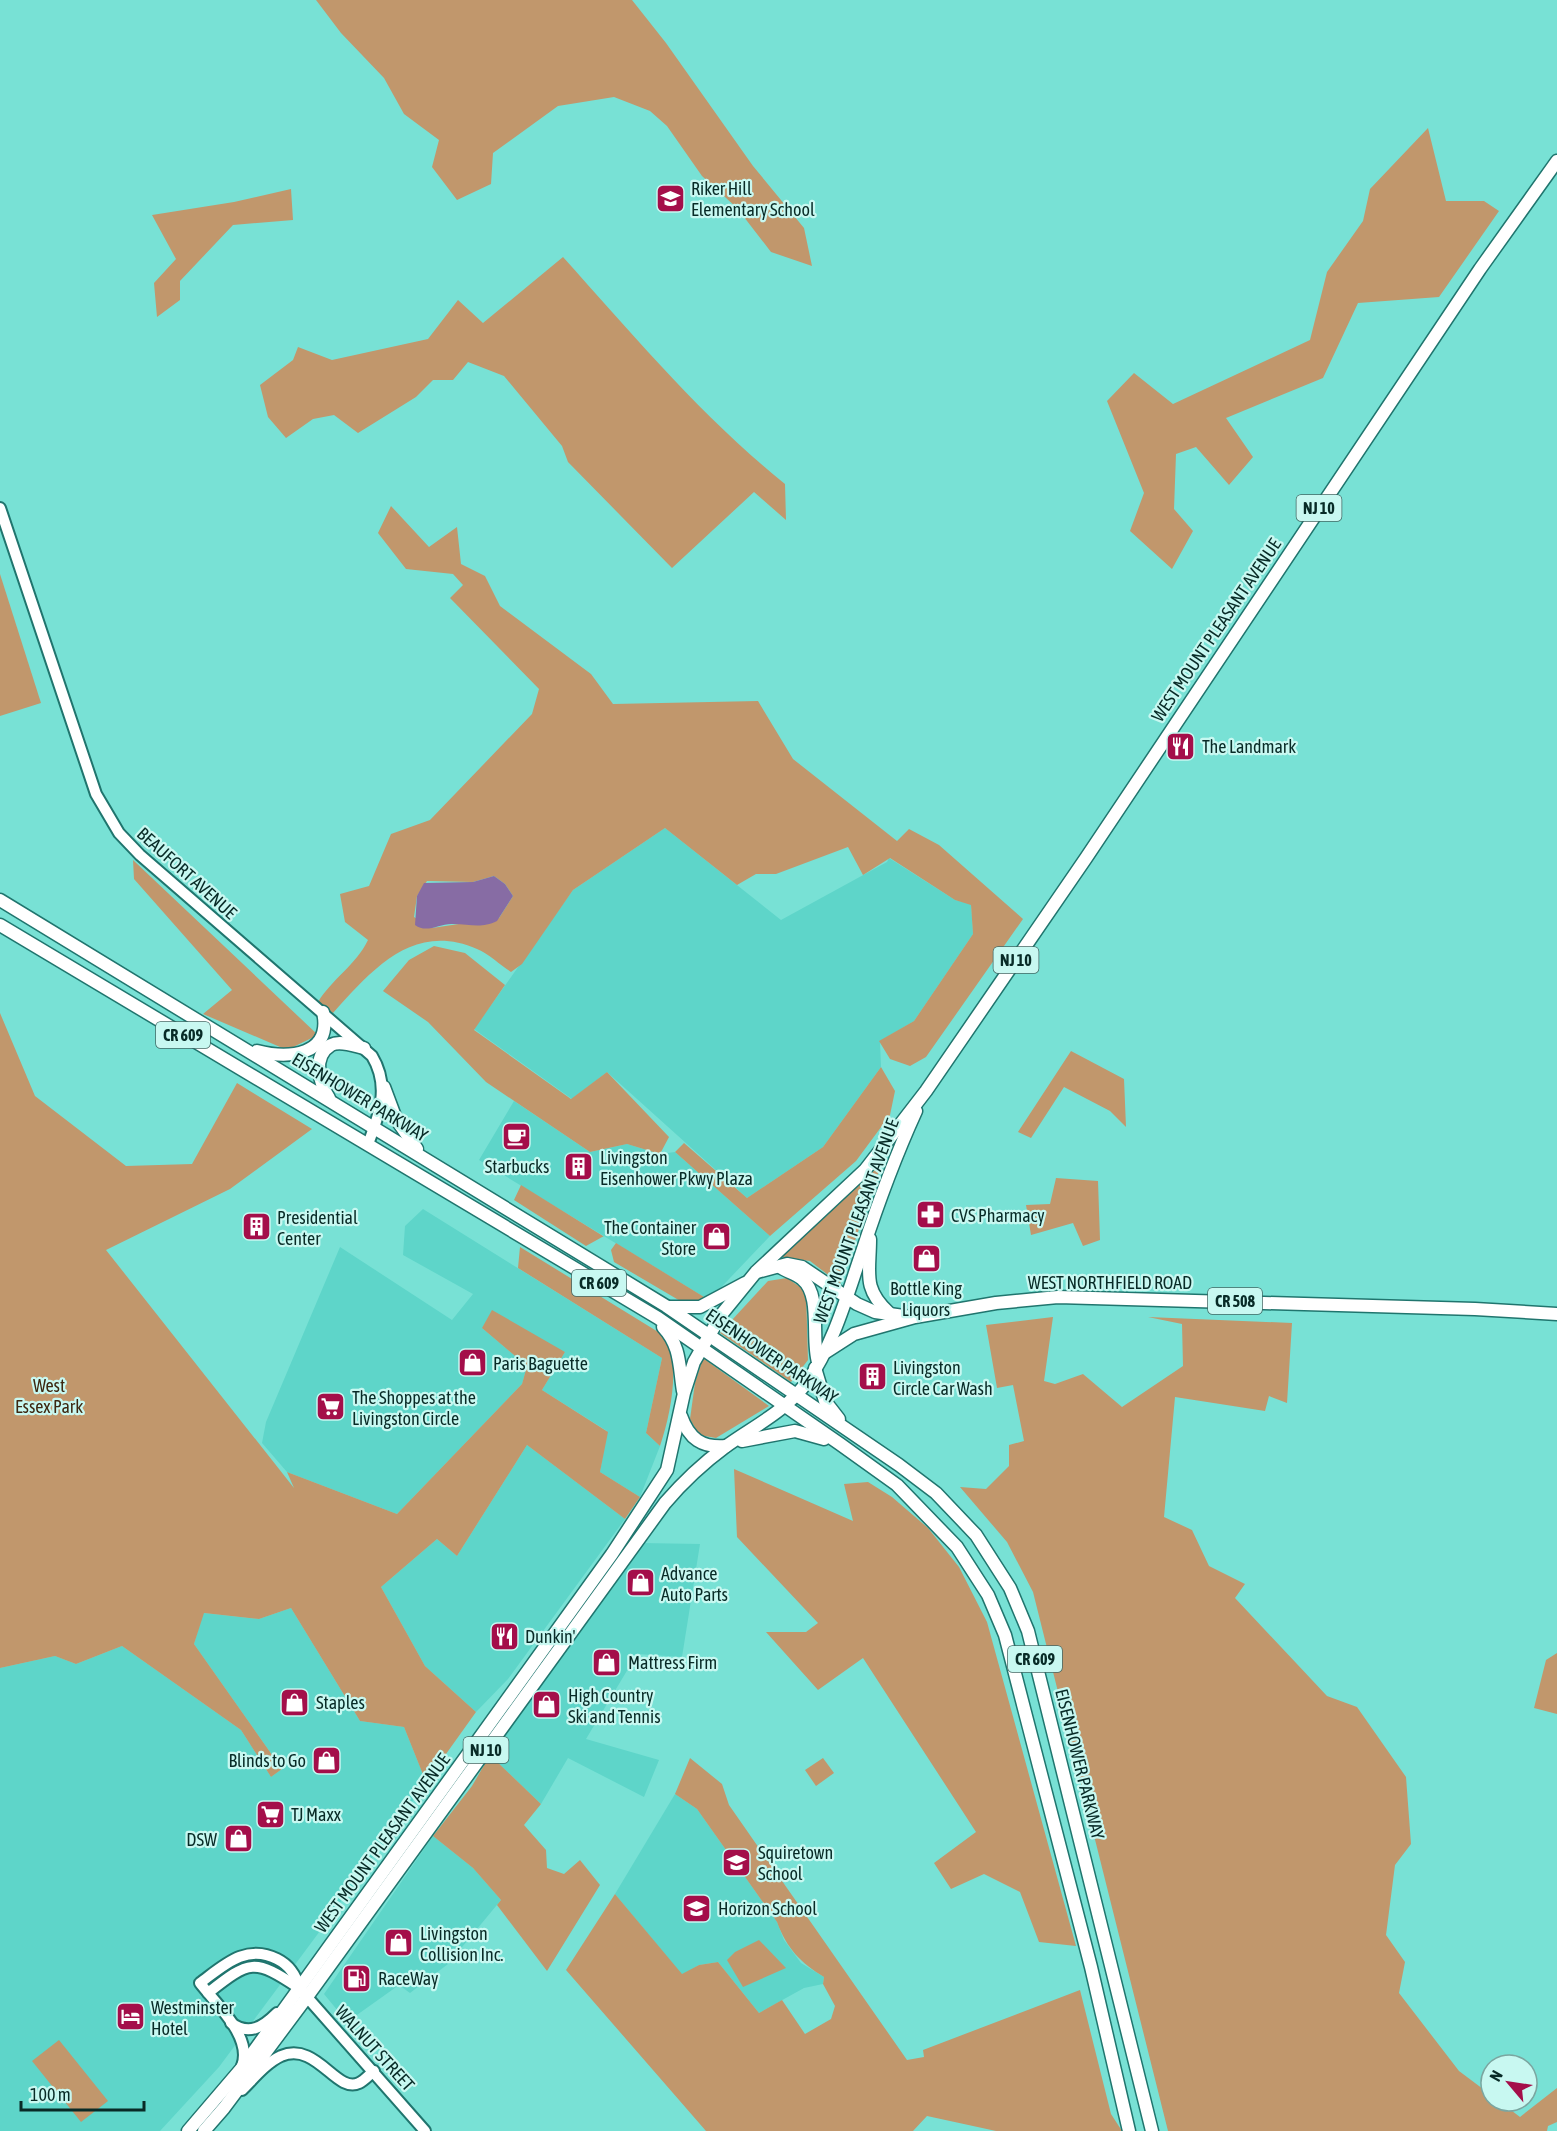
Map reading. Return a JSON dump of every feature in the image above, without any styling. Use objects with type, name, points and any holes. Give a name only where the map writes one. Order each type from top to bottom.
[{"type":"main road","name":"WEST MOUNT PLEASANT AVENUE","points":[[756,1272],[865,1170],[926,1090],[1086,858],[1480,269],[1557,161]]},
{"type":"main road","name":"EISENHOWER PARKWAY","points":[[0,900],[666,1306],[848,1429],[936,1493],[955,1511],[994,1560],[1010,1588],[1028,1631],[1152,2131]]},
{"type":"main road","name":"EISENHOWER PARKWAY","points":[[0,925],[658,1318],[897,1485],[957,1547],[988,1595],[1005,1635],[1091,1967],[1129,2131]]},
{"type":"main road","points":[[245,1048],[274,1055],[291,1056],[302,1053],[314,1046],[323,1035],[326,1029],[323,1012]]},
{"type":"main road","points":[[329,1099],[321,1086],[318,1068],[323,1054],[331,1045],[344,1043],[364,1048]]},
{"type":"main road","points":[[384,1087],[396,1119],[424,1157]]},
{"type":"main road","name":"WEST MOUNT PLEASANT AVENUE","points":[[819,1362],[846,1297],[886,1179],[926,1090]]},
{"type":"main road","points":[[870,1227],[868,1285],[877,1302],[890,1314]]},
{"type":"main road","name":"CR 508","points":[[756,1272],[788,1264],[802,1267],[857,1304],[890,1314],[915,1317]]},
{"type":"main road","points":[[780,1267],[802,1279],[811,1292],[815,1327],[813,1346],[819,1362],[825,1401],[848,1429]]},
{"type":"main road","name":"NJ 10","points":[[681,1415],[684,1393],[701,1348],[756,1272]]},
{"type":"main road","points":[[666,1306],[700,1307],[746,1283]]},
{"type":"main road","name":"WEST NORTHFIELD ROAD","points":[[915,1317],[996,1303],[1058,1297],[1430,1307],[1557,1314]]},
{"type":"main road","name":"CR 508","points":[[819,1362],[854,1334],[915,1317]]},
{"type":"main road","points":[[658,1318],[677,1347],[684,1393]]},
{"type":"main road","name":"NJ 10","points":[[729,1445],[764,1423],[796,1396],[819,1362]]},
{"type":"main road","name":"WEST MOUNT PLEASANT AVENUE","points":[[204,2131],[224,2108],[300,1994],[642,1510],[667,1470],[681,1415]]},
{"type":"main road","points":[[681,1415],[687,1431],[693,1438],[711,1447],[795,1431],[840,1444]]},
{"type":"main road","name":"WEST MOUNT PLEASANT AVENUE","points":[[188,2131],[300,1994],[665,1503],[685,1479],[729,1445]]},
{"type":"street","name":"BEAUFORT AVENUE","points":[[0,508],[96,794],[108,817],[140,855],[364,1048],[377,1065],[384,1087]]},
{"type":"street","points":[[368,1144],[375,1128],[384,1087]]},
{"type":"street","name":"WALNUT STREET","points":[[300,1994],[294,1974],[283,1962],[258,1953],[234,1959],[200,1983],[208,1993],[237,1971],[254,1966],[277,1973],[374,2071],[425,2131]]},
{"type":"street","points":[[208,1993],[231,2023],[244,2050],[241,2069]]},
{"type":"street","points":[[231,2023],[243,2029],[260,2028],[300,1994]]},
{"type":"street","points":[[224,2108],[270,2062],[283,2055],[296,2053],[309,2056],[339,2079],[350,2084],[358,2084],[374,2071]]},
{"type":"shaded area","points":[[665,828],[781,920],[887,862],[889,858],[955,900],[971,904],[973,934],[914,1021],[880,1041],[881,1067],[823,1147],[747,1198],[607,1072],[572,1099],[474,1029],[573,890]]},
{"type":"shaded area","points":[[494,876],[505,884],[513,896],[497,921],[481,925],[448,924],[429,928],[415,925],[417,896],[424,883],[473,882]]},
{"type":"shaded area","points":[[514,1101],[590,1152],[627,1144],[660,1154],[675,1152],[770,1236],[709,1300],[479,1160]]},
{"type":"shaded area","points":[[423,1209],[662,1358],[646,1433],[660,1446],[640,1497],[600,1472],[607,1431],[542,1390],[565,1352],[482,1328],[527,1366],[522,1384],[397,1514],[287,1472],[262,1443],[266,1422],[340,1247],[452,1320],[473,1294],[403,1255],[405,1226]]},
{"type":"shaded area","points":[[527,1445],[625,1519],[508,1679],[476,1712],[425,1666],[381,1587],[437,1539],[457,1556]]},
{"type":"shaded area","points":[[641,1543],[700,1544],[682,1657],[637,1654],[586,1739],[659,1760],[644,1797],[568,1758],[541,1804],[490,1755]]},
{"type":"shaded area","points":[[291,1608],[360,1721],[404,1727],[426,1782],[219,2067],[160,2131],[0,2131],[0,1668],[55,1656],[76,1664],[122,1646],[241,1730],[271,1777],[282,1769],[194,1644],[203,1613],[259,1619]]},
{"type":"shaded area","name":"Horizon School","points":[[675,1794],[697,1809],[777,1922],[784,1940],[801,1963],[824,1977],[823,1984],[804,1988],[759,2013],[718,1962],[699,1965],[682,1975],[615,1894]]},
{"type":"shaded area","points":[[433,1836],[473,1868],[501,1900],[448,1964],[410,1993],[399,1985],[347,2022],[324,1994]]},
{"type":"green space","points":[[316,0],[632,0],[666,43],[753,166],[804,228],[812,266],[771,252],[737,208],[702,176],[667,126],[650,111],[614,97],[558,106],[493,153],[491,184],[457,200],[432,167],[439,140],[404,114],[384,78],[341,33]]},
{"type":"green space","points":[[1428,128],[1446,201],[1484,201],[1499,211],[1439,297],[1358,303],[1323,378],[1226,418],[1253,457],[1229,485],[1196,447],[1176,454],[1174,509],[1193,531],[1172,569],[1130,531],[1144,493],[1107,401],[1134,373],[1173,404],[1310,340],[1327,272],[1363,221],[1370,189]]},
{"type":"green space","points":[[291,189],[293,220],[233,225],[180,281],[180,300],[157,317],[154,283],[176,259],[152,215],[234,202]]},
{"type":"green space","points":[[563,257],[697,404],[785,484],[786,520],[754,492],[672,568],[568,462],[562,446],[504,376],[468,362],[453,380],[433,380],[416,397],[358,433],[334,415],[313,419],[286,438],[268,417],[260,385],[293,360],[298,347],[332,360],[428,339],[458,300],[483,323]]},
{"type":"green space","points":[[391,506],[429,547],[457,527],[461,564],[485,576],[500,606],[591,674],[613,704],[758,701],[793,759],[897,841],[909,829],[939,845],[1023,919],[926,1057],[910,1066],[890,1059],[879,1041],[914,1021],[973,934],[971,905],[955,900],[890,858],[863,875],[848,847],[776,874],[756,874],[737,885],[665,828],[573,890],[522,964],[511,972],[477,949],[454,942],[433,941],[396,954],[379,966],[333,1013],[318,1002],[357,957],[368,940],[345,922],[340,894],[369,886],[391,834],[430,820],[532,714],[539,689],[450,598],[463,585],[453,574],[406,569],[378,533]],"holes":[[[494,876],[505,884],[513,896],[499,918],[432,928],[414,917],[417,896],[427,881],[473,882]]]},
{"type":"green space","points":[[0,574],[41,703],[0,716]]},
{"type":"green space","points":[[133,860],[318,1035],[287,1050],[203,1014],[232,990],[134,879]]},
{"type":"green space","points":[[434,946],[465,953],[505,985],[474,1030],[571,1099],[607,1072],[669,1137],[660,1154],[627,1144],[590,1152],[486,1082],[428,1022],[383,991],[409,960]]},
{"type":"green space","name":"West Essex Park","points":[[0,1013],[35,1096],[126,1166],[192,1164],[237,1083],[312,1129],[230,1189],[106,1250],[294,1488],[287,1472],[397,1514],[522,1384],[527,1366],[482,1328],[492,1310],[565,1352],[542,1390],[608,1432],[600,1472],[640,1497],[625,1519],[527,1445],[457,1556],[437,1539],[381,1587],[425,1666],[476,1712],[426,1782],[404,1727],[360,1721],[291,1608],[259,1619],[204,1613],[194,1644],[282,1769],[271,1777],[241,1730],[122,1646],[76,1664],[55,1656],[0,1668]]},
{"type":"green space","points":[[1071,1051],[1124,1079],[1126,1127],[1110,1111],[1064,1087],[1031,1138],[1018,1132]]},
{"type":"green space","points":[[881,1067],[895,1091],[890,1115],[856,1161],[770,1236],[675,1152],[684,1143],[747,1198],[823,1147]]},
{"type":"green space","points":[[882,1163],[840,1284],[810,1261],[782,1257]]},
{"type":"green space","points":[[1056,1178],[1098,1181],[1100,1240],[1083,1246],[1073,1223],[1031,1235],[1026,1205],[1050,1204]]},
{"type":"green space","points":[[521,1185],[604,1236],[586,1246],[514,1200]]},
{"type":"green space","points":[[616,1243],[709,1300],[682,1302],[614,1262],[611,1250]]},
{"type":"green space","points":[[520,1247],[668,1338],[673,1364],[672,1392],[660,1446],[646,1433],[662,1358],[518,1268]]},
{"type":"green space","points":[[787,1278],[806,1291],[808,1360],[791,1382],[720,1333],[768,1281]]},
{"type":"green space","points":[[1053,1317],[1044,1381],[1055,1384],[1083,1374],[1122,1407],[1183,1366],[1182,1324],[1148,1317],[1292,1323],[1287,1403],[1269,1396],[1265,1411],[1175,1397],[1164,1517],[1192,1530],[1209,1566],[1245,1584],[1235,1598],[1327,1696],[1357,1707],[1406,1777],[1411,1844],[1395,1865],[1386,1935],[1405,1962],[1399,1993],[1459,2071],[1479,2086],[1479,2113],[1515,2113],[1520,2117],[1525,2113],[1539,2113],[1539,2102],[1557,2088],[1557,2122],[1548,2126],[1547,2131],[1168,2131],[1033,1592],[1007,1542],[960,1487],[986,1489],[1009,1466],[1009,1445],[1024,1441],[1013,1385],[997,1388],[986,1325]]},
{"type":"green space","points":[[703,1358],[769,1406],[716,1438],[699,1435],[690,1419],[695,1383]]},
{"type":"green space","points":[[734,1469],[853,1521],[844,1484],[868,1482],[892,1497],[928,1528],[959,1567],[987,1622],[1076,1946],[1039,1942],[1020,1892],[984,1874],[951,1889],[934,1863],[976,1832],[863,1658],[818,1690],[766,1632],[806,1632],[818,1623],[737,1537]]},
{"type":"green space","points":[[1557,1653],[1557,1714],[1534,1708],[1546,1660]]},
{"type":"green space","points":[[490,1755],[541,1804],[524,1825],[546,1850],[547,1868],[564,1874],[580,1860],[600,1885],[547,1971],[497,1905],[501,1900],[473,1868],[433,1836],[472,1786]]},
{"type":"green space","points":[[690,1758],[722,1784],[729,1805],[907,2060],[924,2057],[923,2050],[1080,1990],[1111,2114],[1122,2131],[996,2131],[927,2116],[913,2131],[706,2131],[566,1970],[615,1894],[682,1974],[699,1965],[718,1962],[759,2013],[782,2000],[805,2034],[831,2019],[835,2006],[823,1984],[824,1977],[808,1966],[785,1940],[777,1922],[697,1809],[675,1794]]},
{"type":"green space","points":[[823,1758],[834,1773],[816,1786],[805,1770]]},
{"type":"green space","points":[[759,1940],[786,1968],[743,1987],[727,1960],[735,1952]]},
{"type":"green space","points":[[59,2040],[108,2101],[81,2122],[32,2061]]},
{"type":"place","name":"Riker Hill Elementary School","points":[[670,198]]},
{"type":"place","name":"The Landmark","points":[[1181,746]]},
{"type":"place","name":"Starbucks","points":[[517,1137]]},
{"type":"place","name":"Livingston Eisenhower Pkwy Plaza","points":[[579,1167]]},
{"type":"place","name":"CVS Pharmacy","points":[[930,1215]]},
{"type":"place","name":"Presidential Center","points":[[256,1227]]},
{"type":"place","name":"The Container Store","points":[[717,1237]]},
{"type":"place","name":"Bottle King Liquors","points":[[926,1259]]},
{"type":"place","name":"Paris Baguette","points":[[472,1363]]},
{"type":"place","name":"Livingston Circle Car Wash","points":[[872,1377]]},
{"type":"place","name":"The Shoppes at the Livingston Circle","points":[[331,1407]]},
{"type":"place","name":"Advance Auto Parts","points":[[640,1583]]},
{"type":"place","name":"Dunkin'","points":[[504,1636]]},
{"type":"place","name":"Mattress Firm","points":[[607,1662]]},
{"type":"place","name":"Staples","points":[[295,1702]]},
{"type":"place","name":"High Country Ski and Tennis","points":[[547,1705]]},
{"type":"place","name":"Blinds to Go","points":[[327,1760]]},
{"type":"place","name":"TJ Maxx","points":[[270,1814]]},
{"type":"place","name":"DSW","points":[[238,1839]]},
{"type":"place","name":"Squiretown School","points":[[737,1862]]},
{"type":"place","name":"Horizon School","points":[[697,1908]]},
{"type":"place","name":"Livingston Collision Inc.","points":[[399,1943]]},
{"type":"place","name":"RaceWay","points":[[357,1978]]},
{"type":"place","name":"Westminster Hotel","points":[[130,2017]]}]
